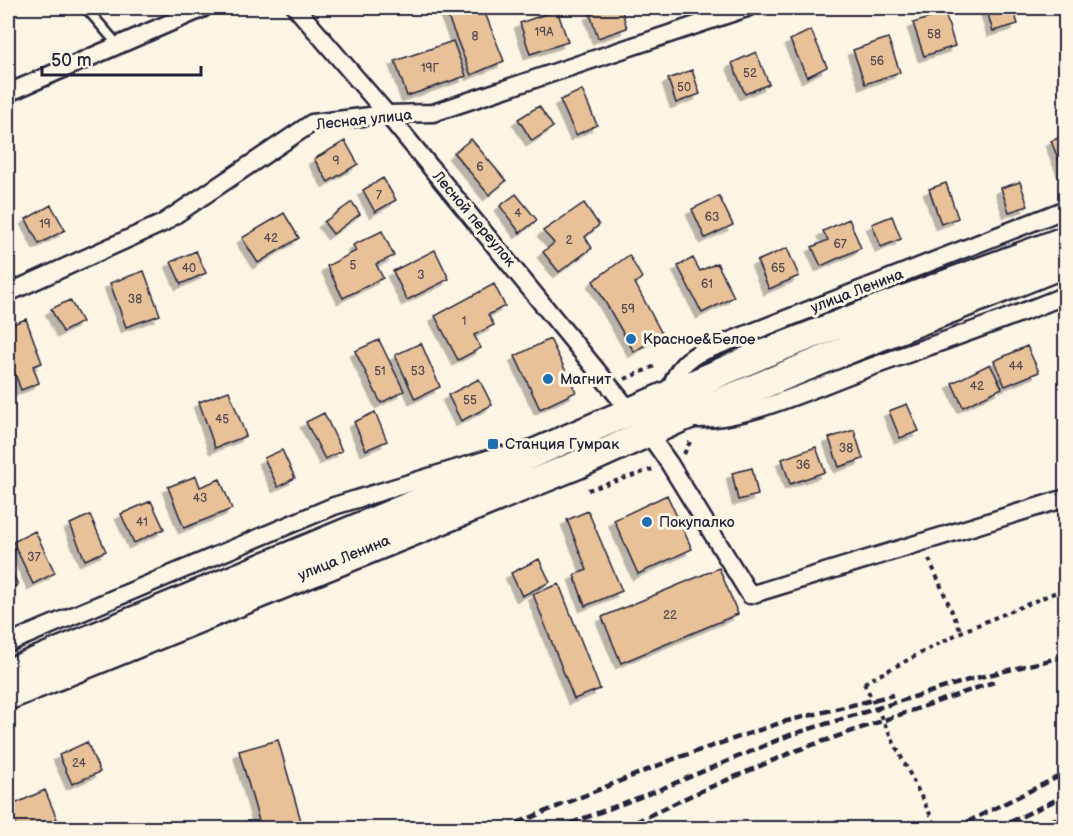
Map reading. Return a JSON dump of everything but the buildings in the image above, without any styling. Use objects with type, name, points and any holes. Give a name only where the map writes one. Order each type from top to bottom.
[{"type":"main road","name":"улица Ленина","points":[[8,673],[668,394],[857,317],[1065,240]]},
{"type":"main road","name":"улица Ленина","points":[[8,696],[577,465],[679,419],[1065,263]]},
{"type":"street","points":[[8,93],[204,8]]},
{"type":"street","name":"Лесной переулок","points":[[296,8],[387,114],[631,411],[669,463],[750,595],[921,542]]},
{"type":"street","name":"Лесная улица","points":[[8,293],[163,223],[312,123],[387,114],[433,113],[747,8]]},
{"type":"street","name":"улица Ленина","points":[[668,394],[680,367],[686,360],[699,353],[1065,209]]},
{"type":"street","name":"улица Ленина","points":[[679,419],[726,417],[779,401],[1065,295]]},
{"type":"street","name":"улица Ленина","points":[[8,643],[334,506],[566,439]]},
{"type":"street","points":[[921,542],[1065,498]]},
{"type":"lane","points":[[86,8],[118,45]]},
{"type":"path","points":[[611,386],[655,366]]},
{"type":"path","points":[[588,490],[681,458],[689,441],[699,436]]},
{"type":"path","points":[[921,542],[961,632]]},
{"type":"path","points":[[937,828],[864,683],[961,632],[1065,588]]},
{"type":"path","points":[[923,828],[934,823]]},
{"type":"railway","points":[[558,828],[656,791],[790,735],[972,679],[1066,656]]},
{"type":"railway","points":[[623,828],[692,795],[795,751],[994,682]]},
{"type":"railway","points":[[505,828],[674,759],[783,722],[893,695]]},
{"type":"railway","points":[[955,828],[1066,773]]},
{"type":"railway","points":[[998,828],[1066,795]]},
{"type":"railway","points":[[1036,828],[1066,814]]},
{"type":"place","name":"Красное&Белое","points":[[631,339]]},
{"type":"place","name":"Магнит","points":[[548,379]]},
{"type":"place","name":"Станция Гумрак","points":[[493,444]]},
{"type":"place","name":"Покупалко","points":[[647,522]]}]
